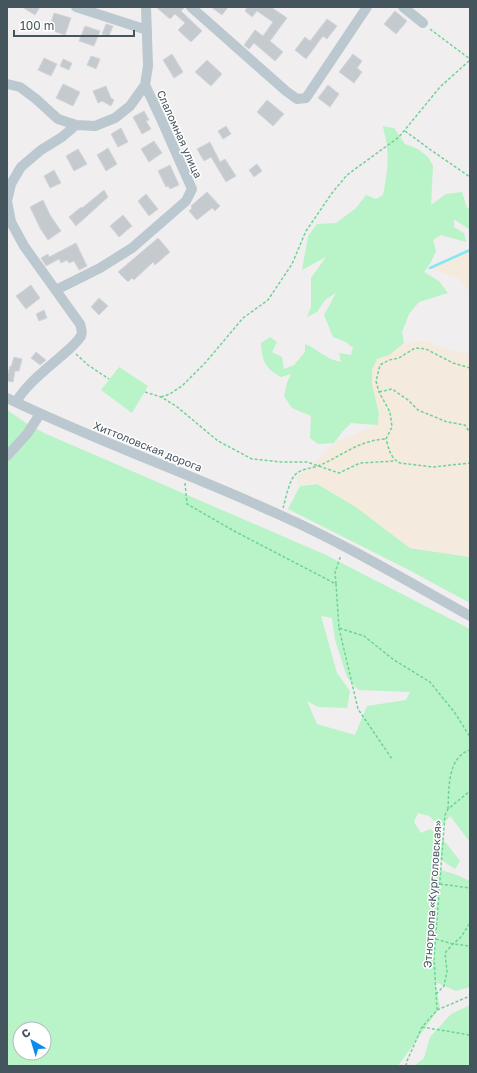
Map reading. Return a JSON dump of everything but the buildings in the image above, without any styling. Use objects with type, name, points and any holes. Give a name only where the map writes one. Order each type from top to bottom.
[{"type":"street","points":[[76,7],[147,30]]},
{"type":"street","points":[[7,84],[20,87],[58,119],[76,125],[95,126],[115,118],[130,106],[145,85],[148,66],[146,7]]},
{"type":"street","points":[[191,7],[286,91],[297,98],[306,98],[366,7]]},
{"type":"street","points":[[404,7],[423,24]]},
{"type":"street","name":"Слаломная улица","points":[[56,290],[100,268],[132,248],[186,201],[192,189],[145,85]]},
{"type":"street","points":[[12,400],[21,395],[35,380],[70,349],[82,335],[80,324],[24,246],[10,222],[7,201],[12,184],[21,167],[41,150],[62,137],[76,125]]},
{"type":"street","name":"Хиттоловская дорога","points":[[12,400],[40,414],[281,515],[344,546],[470,616]]},
{"type":"street","points":[[7,456],[27,434],[40,414]]},
{"type":"path","points":[[161,397],[170,394],[183,385],[206,362],[243,318],[268,300],[292,264],[306,231],[332,193],[347,175],[400,137],[440,87],[470,59],[423,24]]},
{"type":"path","points":[[405,131],[470,177]]},
{"type":"path","points":[[470,368],[453,363],[426,349],[416,348],[399,358],[389,360],[380,365],[376,381],[379,392],[390,412],[392,427],[386,440],[392,457],[395,460],[400,463],[433,468],[470,463]]},
{"type":"path","points":[[70,349],[88,365],[109,380]]},
{"type":"path","points":[[379,392],[392,389],[408,400],[418,410],[448,422],[465,425],[470,433]]},
{"type":"path","points":[[145,392],[161,397],[176,406],[218,441],[252,458],[281,462],[307,462],[339,473],[360,463],[395,460]]},
{"type":"path","points":[[281,515],[290,484],[297,473],[318,466],[360,444],[376,440],[386,440]]},
{"type":"path","points":[[184,474],[186,504],[336,584]]},
{"type":"path","points":[[344,546],[335,572],[339,628],[358,709],[392,759]]},
{"type":"path","points":[[339,628],[364,636],[394,660],[430,682],[455,713],[470,737]]},
{"type":"path","points":[[448,809],[453,766],[465,751],[470,750]]},
{"type":"path","name":"Этнотропа «Курголовская»","points":[[437,1010],[434,958],[445,815],[448,809],[470,791]]},
{"type":"path","points":[[440,884],[470,888]]},
{"type":"path","points":[[436,994],[444,986],[447,971],[445,953],[461,937],[470,923]]},
{"type":"path","points":[[436,939],[453,944],[470,946]]},
{"type":"path","points":[[406,1066],[422,1028],[437,1010],[470,996]]},
{"type":"path","points":[[422,1028],[470,1035]]},
{"type":"green space","points":[[383,126],[394,128],[405,144],[418,149],[428,157],[433,166],[431,205],[446,194],[462,192],[467,208],[470,207],[470,230],[454,219],[454,227],[464,233],[466,242],[441,235],[433,240],[436,251],[424,272],[439,281],[448,293],[419,302],[409,314],[402,332],[404,343],[389,356],[372,384],[379,413],[378,425],[351,423],[334,443],[318,444],[310,438],[311,416],[292,408],[284,396],[291,374],[281,377],[268,367],[262,355],[261,343],[270,337],[277,342],[272,352],[282,357],[284,369],[294,365],[305,352],[305,344],[335,361],[341,362],[339,353],[351,355],[353,348],[346,342],[333,337],[324,315],[336,293],[325,300],[317,312],[307,317],[311,307],[311,278],[326,257],[302,270],[308,236],[317,224],[336,223],[356,208],[366,195],[376,199],[383,195],[388,160],[387,142]]},
{"type":"green space","points":[[119,367],[148,386],[132,413],[101,390]]},
{"type":"green space","points":[[7,410],[44,433],[326,555],[470,629],[470,842],[450,816],[441,827],[429,816],[418,813],[414,822],[421,833],[430,829],[443,839],[460,861],[455,869],[437,857],[432,867],[470,881],[470,987],[456,991],[435,982],[440,1007],[398,1066],[7,1066]],"holes":[[[321,616],[332,618],[335,640],[347,677],[358,690],[410,692],[406,700],[367,706],[355,735],[317,724],[307,701],[318,707],[347,708],[350,691],[337,673]]]},
{"type":"green space","points":[[317,484],[356,507],[410,548],[470,557],[470,603],[409,570],[288,509],[300,486]]},
{"type":"green space","points":[[470,1005],[470,1066],[414,1066],[424,1058],[430,1037],[451,1014]]},
{"type":"sand","points":[[470,250],[470,293],[460,279],[430,268]]},
{"type":"sand","points":[[424,341],[465,354],[470,352],[470,557],[410,548],[356,507],[317,483],[297,485],[297,477],[314,464],[334,443],[378,425],[379,413],[372,384],[372,370],[377,359],[389,355],[404,343]]},
{"type":"waterway","points":[[430,268],[470,250]]}]
